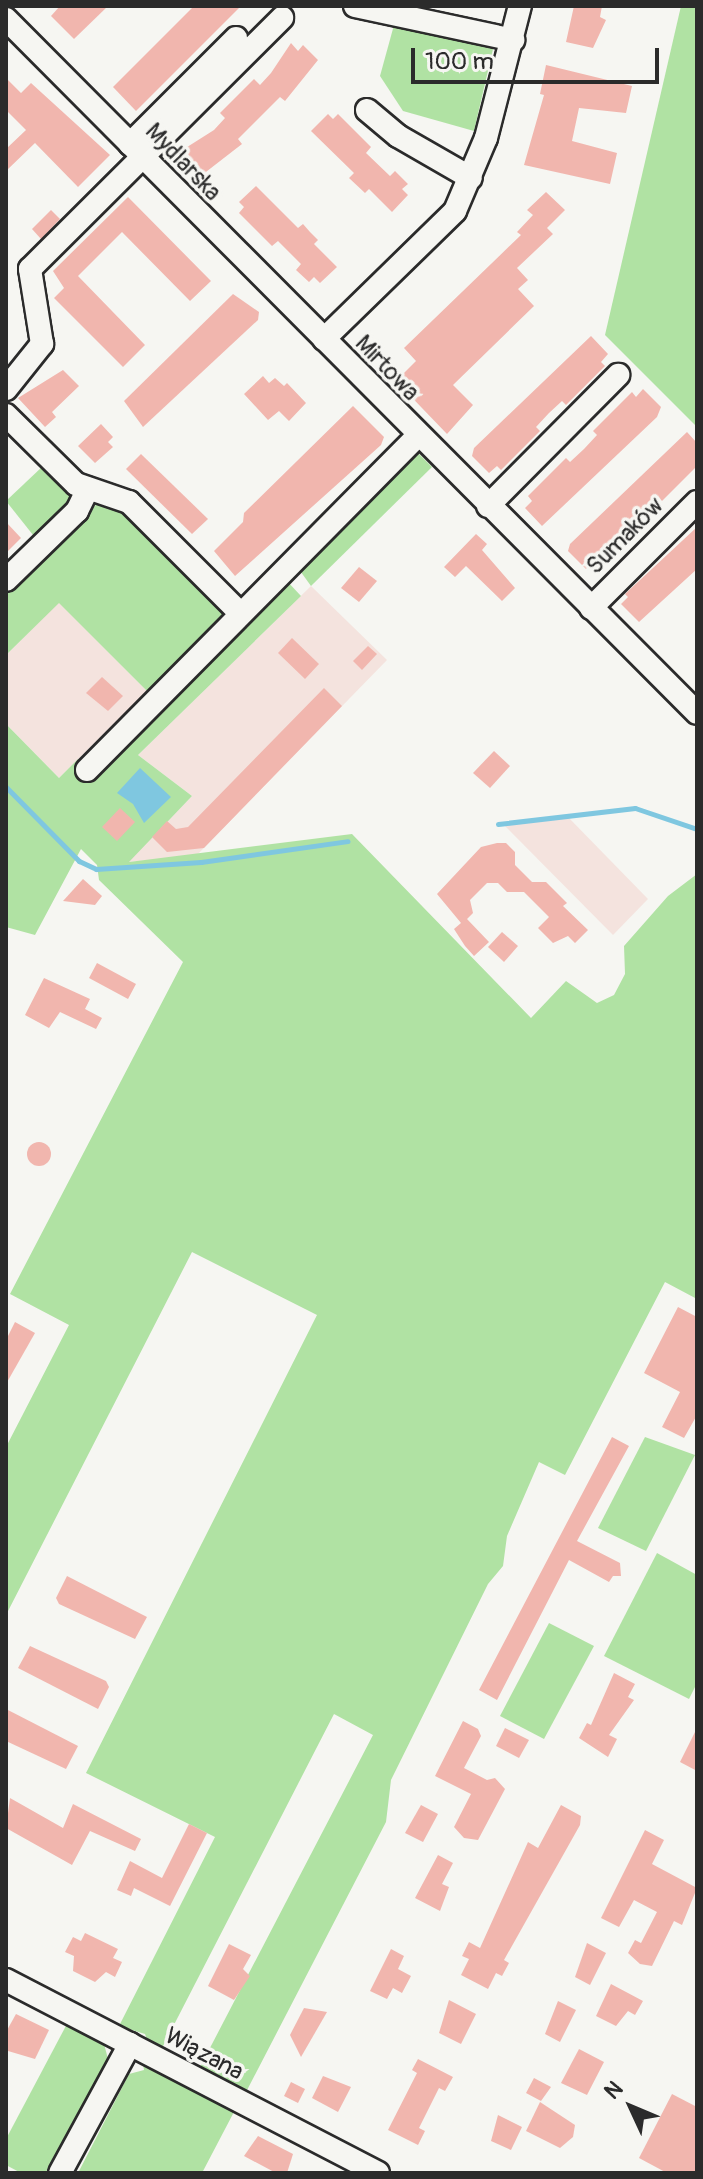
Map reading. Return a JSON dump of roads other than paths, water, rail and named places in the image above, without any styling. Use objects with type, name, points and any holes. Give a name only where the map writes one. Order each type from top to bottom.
[{"type":"street","points":[[355,6],[513,40]]},
{"type":"street","name":"Mirtowa","points":[[520,6],[513,40],[471,178],[440,228],[324,339],[417,437],[697,713]]},
{"type":"street","points":[[137,150],[282,18]]},
{"type":"street","name":"Mydlarska","points":[[6,19],[324,339]]},
{"type":"street","points":[[6,389],[42,344],[30,269],[236,38]]},
{"type":"street","points":[[367,110],[398,136],[471,178]]},
{"type":"street","points":[[488,506],[618,375]]},
{"type":"street","points":[[6,415],[76,484],[129,502],[240,613]]},
{"type":"street","points":[[87,770],[417,437]]},
{"type":"street","points":[[6,580],[77,511],[88,488]]},
{"type":"street","name":"Sumaków","points":[[591,608],[697,502]]},
{"type":"street","name":"Wiązana","points":[[8,1986],[130,2044],[378,2173]]},
{"type":"street","points":[[60,2173],[130,2044]]},
{"type":"water","points":[[140,768],[171,797],[144,823],[133,804],[117,793]]},
{"type":"waterway","points":[[6,787],[79,861],[96,869],[201,862],[348,841]]},
{"type":"waterway","points":[[498,824],[635,808],[697,829]]}]
